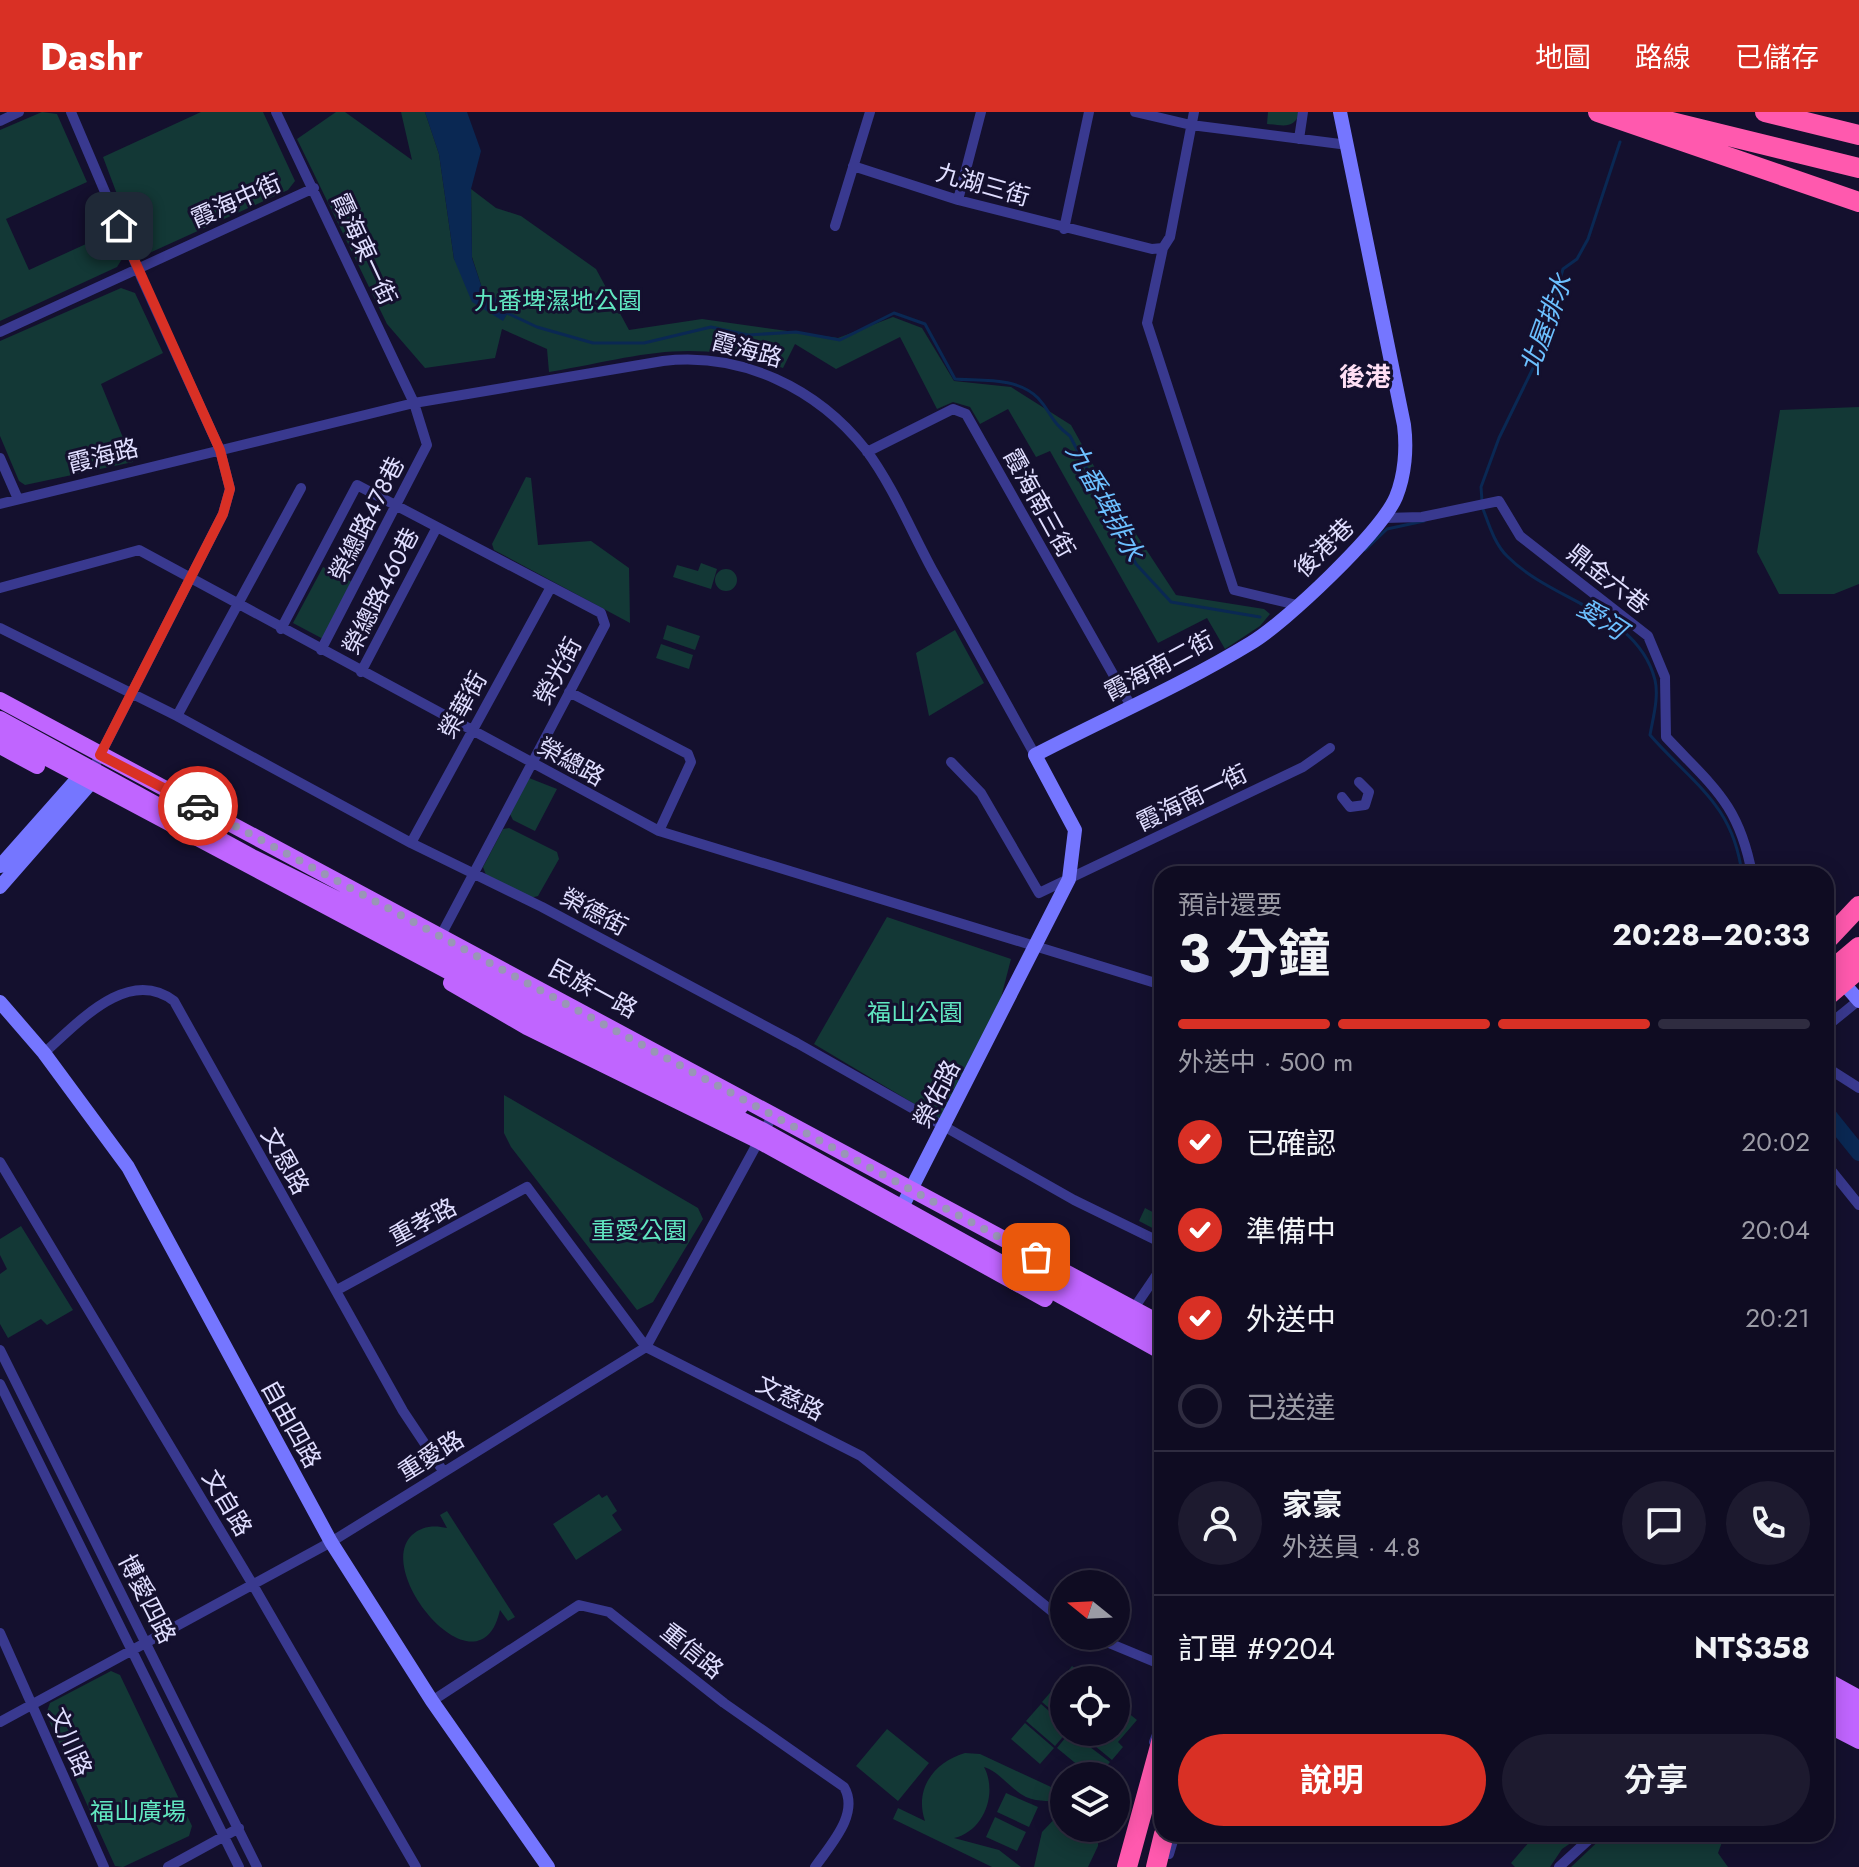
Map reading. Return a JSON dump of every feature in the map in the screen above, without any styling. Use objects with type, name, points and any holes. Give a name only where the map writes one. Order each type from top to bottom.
[{"type":"highway","points":[[1598,112],[1859,202]]},
{"type":"highway","points":[[1632,112],[1859,168]]},
{"type":"highway","points":[[1765,112],[1859,135]]},
{"type":"highway","points":[[1834,933],[1859,906]]},
{"type":"highway","points":[[1838,970],[1859,947]]},
{"type":"highway","points":[[1834,1007],[1859,986]]},
{"type":"highway","points":[[1129,1867],[1154,1770]]},
{"type":"highway","points":[[1141,1867],[1154,1819]]},
{"type":"highway","points":[[1156,1867],[1162,1842]]},
{"type":"main road","name":"民族一路","points":[[0,700],[86,776]]},
{"type":"main road","name":"民族一路","points":[[0,719],[86,776],[532,1016],[766,1127]]},
{"type":"main road","name":"民族一路","points":[[0,733],[254,858],[438,941],[766,1127],[1124,1324],[1154,1335]]},
{"type":"main road","name":"民族一路","points":[[0,746],[86,776]]},
{"type":"main road","name":"民族一路","points":[[905,1201],[1124,1324],[1154,1346]]},
{"type":"main road","name":"民族一路","points":[[1124,1324],[1154,1324]]},
{"type":"main road","name":"民族一路","points":[[1124,1324],[1154,1355]]},
{"type":"main road","points":[[1834,1684],[1859,1698]]},
{"type":"main road","points":[[1834,1698],[1859,1712]]},
{"type":"main road","points":[[1834,1711],[1859,1725]]},
{"type":"main road","points":[[1834,1728],[1859,1741]]},
{"type":"street","points":[[0,121],[19,112]]},
{"type":"street","points":[[0,887],[86,776],[189,579],[230,489],[220,450],[136,267],[71,112]]},
{"type":"street","name":"霞海東一街","points":[[276,112],[414,403]]},
{"type":"street","points":[[835,226],[870,112]]},
{"type":"street","points":[[958,200],[981,112]]},
{"type":"street","points":[[1064,229],[1089,112]]},
{"type":"street","points":[[1135,112],[1191,125],[1348,145]]},
{"type":"street","name":"後港巷","points":[[1194,112],[1170,237],[1163,248],[1147,323],[1234,590],[1297,605],[1385,518],[1397,495],[1406,447],[1340,112]]},
{"type":"street","points":[[1299,139],[1303,112]]},
{"type":"street","name":"九湖三街","points":[[853,166],[958,200],[1064,229],[1152,249],[1163,248]]},
{"type":"street","name":"霞海中街","points":[[0,332],[314,188]]},
{"type":"street","name":"霞海路","points":[[0,504],[414,403],[663,361],[702,359],[756,371],[805,393],[827,408],[867,452],[1075,830],[1069,879],[1036,948]]},
{"type":"street","name":"榮總路478巷","points":[[321,650],[427,445],[414,403]]},
{"type":"street","name":"霞海南三街","points":[[867,452],[953,409],[966,414],[1131,706]]},
{"type":"street","points":[[0,458],[18,499]]},
{"type":"street","name":"榮光街","points":[[281,629],[357,485],[601,613],[605,625],[438,941]]},
{"type":"street","points":[[177,716],[301,488]]},
{"type":"street","name":"鼎金六巷","points":[[1385,518],[1422,517],[1499,501],[1520,536],[1648,636],[1665,677],[1666,737],[1726,801],[1745,837],[1750,866]]},
{"type":"street","name":"榮總路460巷","points":[[361,672],[437,527]]},
{"type":"street","name":"榮總路","points":[[0,588],[139,550],[659,831],[1154,983]]},
{"type":"street","name":"榮華街","points":[[411,843],[551,587]]},
{"type":"street","name":"霞海南二街","points":[[1035,755],[1253,642],[1297,605]]},
{"type":"street","name":"榮德街","points":[[0,628],[130,691],[411,843],[784,1036],[1074,1200],[1154,1239]]},
{"type":"street","points":[[569,692],[688,754],[691,762],[659,831]]},
{"type":"street","name":"霞海南一街","points":[[951,762],[981,793],[1039,893],[1303,767],[1330,748]]},
{"type":"street","points":[[0,866],[86,776]]},
{"type":"street","points":[[1342,797],[1353,809],[1365,805],[1369,792],[1359,782]]},
{"type":"street","points":[[1834,1020],[1859,1000],[1838,970],[1859,936]]},
{"type":"street","name":"榮佑路","points":[[905,1201],[1036,948]]},
{"type":"street","name":"文恩路","points":[[44,1053],[114,997],[128,991],[156,990],[174,1001],[403,1411],[443,1471]]},
{"type":"street","name":"自由四路","points":[[0,1002],[44,1053],[128,1167],[331,1542],[432,1701],[548,1867]]},
{"type":"street","points":[[1834,1072],[1859,1088]]},
{"type":"street","name":"重愛路","points":[[0,1722],[331,1542],[646,1347],[766,1127]]},
{"type":"street","name":"文自路","points":[[0,1162],[253,1585],[416,1867]]},
{"type":"street","points":[[1834,1174],[1859,1205]]},
{"type":"street","name":"重孝路","points":[[337,1290],[527,1187]]},
{"type":"street","name":"文慈路","points":[[527,1187],[646,1347],[861,1456],[1050,1610]]},
{"type":"street","points":[[1124,1324],[1154,1279]]},
{"type":"street","name":"博愛四路","points":[[0,1350],[257,1867]]},
{"type":"street","name":"博愛四路","points":[[0,1384],[4,1400],[239,1867]]},
{"type":"street","points":[[4,1400],[22,1392]]},
{"type":"street","name":"重信路","points":[[432,1701],[579,1605],[609,1612],[724,1703],[844,1787],[850,1801],[848,1813],[815,1867]]},
{"type":"street","name":"文川路","points":[[0,1633],[104,1867]]},
{"type":"street","points":[[1126,1650],[1154,1662]]},
{"type":"street","points":[[1121,1867],[1154,1743]]},
{"type":"street","points":[[1129,1867],[1154,1790]]},
{"type":"street","points":[[168,1867],[239,1828]]},
{"type":"street","points":[[1165,1867],[1173,1842]]},
{"type":"street","points":[[1559,1867],[1586,1842]]},
{"type":"green space","points":[[42,112],[57,114],[87,182],[6,219],[29,270],[110,233],[122,259],[117,267],[0,321],[0,130]]},
{"type":"green space","points":[[201,112],[263,112],[295,181],[288,190],[145,255],[138,250],[103,157]]},
{"type":"green space","name":"九番埤濕地公園","points":[[336,112],[345,112],[412,160],[401,112],[425,112],[439,154],[454,259],[503,320],[510,309],[482,288],[472,257],[471,189],[496,208],[521,216],[596,269],[629,330],[702,319],[838,338],[893,317],[922,328],[954,381],[1011,387],[1071,425],[1109,493],[1176,595],[1264,609],[1270,614],[1260,626],[1225,649],[1207,618],[1158,643],[1050,451],[1036,457],[1008,409],[980,424],[970,407],[953,402],[937,409],[900,337],[836,369],[795,344],[783,368],[750,358],[692,351],[639,355],[549,372],[547,349],[502,329],[495,358],[425,368],[387,324],[297,139]]},
{"type":"green space","points":[[1268,112],[1300,112],[1295,122],[1283,125],[1267,124]]},
{"type":"green space","points":[[121,288],[135,293],[163,353],[101,384],[133,462],[25,485],[19,481],[0,436],[0,341]]},
{"type":"green space","points":[[1859,407],[1859,584],[1834,594],[1779,594],[1757,552],[1780,410]]},
{"type":"green space","points":[[526,477],[531,478],[538,545],[591,541],[629,568],[630,623],[494,550],[492,544]]},
{"type":"green space","points":[[701,563],[717,569],[711,589],[673,577],[677,565],[698,571]]},
{"type":"green space","points":[[323,567],[354,583],[325,640],[293,623]]},
{"type":"green space","points":[[726,569],[734,572],[737,580],[734,588],[726,591],[718,588],[715,580],[718,572]]},
{"type":"green space","points":[[667,625],[700,636],[695,650],[663,639]]},
{"type":"green space","points":[[955,630],[984,683],[929,716],[916,653]]},
{"type":"green space","points":[[661,644],[693,655],[689,669],[656,658]]},
{"type":"green space","points":[[529,778],[557,789],[535,831],[513,820],[510,814]]},
{"type":"green space","points":[[509,828],[557,852],[559,859],[538,896],[530,898],[486,875],[483,867],[503,829]]},
{"type":"green space","name":"福山公園","points":[[887,917],[1011,959],[997,1013],[943,1121],[814,1044]]},
{"type":"green space","name":"重愛公園","points":[[504,1095],[698,1208],[703,1219],[653,1302],[637,1310],[511,1147],[504,1133]]},
{"type":"green space","points":[[1145,1208],[1154,1213],[1154,1229],[1139,1221]]},
{"type":"green space","points":[[21,1226],[73,1310],[47,1325],[41,1319],[8,1338],[0,1324],[0,1274],[7,1269],[0,1255],[0,1239]]},
{"type":"green space","points":[[599,1494],[602,1498],[607,1495],[617,1511],[612,1515],[622,1530],[576,1560],[553,1524]]},
{"type":"green space","points":[[447,1511],[515,1617],[508,1621],[500,1610],[489,1634],[472,1642],[453,1636],[434,1620],[417,1599],[406,1575],[403,1553],[412,1535],[428,1527],[447,1528],[440,1515]]},
{"type":"green space","name":"福山廣場","points":[[111,1671],[120,1675],[192,1826],[189,1836],[123,1867],[115,1866],[46,1714],[50,1703]]},
{"type":"green space","points":[[1050,1693],[1050,1709],[1042,1702]]},
{"type":"green space","points":[[1041,1704],[1050,1712],[1050,1742],[1026,1721]]},
{"type":"green space","points":[[1130,1714],[1137,1720],[1130,1728]]},
{"type":"green space","points":[[1025,1723],[1054,1748],[1040,1764],[1011,1739]]},
{"type":"green space","points":[[887,1729],[929,1763],[898,1801],[856,1766]]},
{"type":"green space","points":[[1089,1746],[1110,1762],[1074,1762],[1057,1748]]},
{"type":"green space","points":[[1095,1746],[1122,1746],[1112,1760]]},
{"type":"green space","points":[[965,1753],[980,1754],[1050,1786],[1050,1801],[1031,1799],[984,1767],[989,1788],[986,1810],[973,1828],[954,1838],[999,1850],[1021,1867],[992,1867],[893,1819],[898,1808],[925,1821],[922,1798],[929,1778],[954,1757]]},
{"type":"green space","points":[[1006,1793],[1038,1807],[1029,1827],[997,1812]]},
{"type":"green space","points":[[995,1817],[1026,1832],[1017,1851],[986,1837]]},
{"type":"green space","points":[[1050,1824],[1050,1842],[1098,1842],[1088,1867],[1034,1867],[1042,1832]]},
{"type":"green space","points":[[1529,1842],[1572,1842],[1562,1849],[1550,1867],[1515,1867],[1511,1863]]},
{"type":"green space","points":[[1598,1842],[1722,1842],[1718,1853],[1728,1867],[1571,1867]]},
{"type":"water","points":[[425,112],[467,112],[481,151],[471,189],[472,258],[482,288],[510,309],[503,321],[472,302],[454,259],[439,154]]},
{"type":"waterway","name":"北屋排水","points":[[1482,501],[1481,487],[1499,438],[1535,364],[1563,269],[1577,259],[1588,239],[1620,142]]},
{"type":"waterway","name":"九番埤排水","points":[[505,312],[537,327],[593,343],[644,343],[711,327],[748,335],[796,332],[840,340],[894,313],[925,324],[955,379],[1010,383],[1038,398],[1070,436],[1136,564],[1171,602],[1260,617]]},
{"type":"waterway","name":"愛河","points":[[1483,509],[1496,541],[1508,557],[1548,586],[1613,623],[1631,638],[1646,657],[1656,687],[1650,735],[1721,812],[1730,830],[1740,866]]},
{"type":"waterway","name":"九番埤排水","points":[[1365,550],[1387,529],[1424,521]]},
{"type":"waterway","name":"愛河","points":[[1834,1122],[1859,1153]]},
{"type":"way so far","points":[[198,806],[697,1071],[1036,1257]]},
{"type":"district","name":"後港","points":[[1365,377]]},
{"type":"route","points":[[119,226],[220,450],[230,489],[223,514],[100,755],[198,806]]}]
